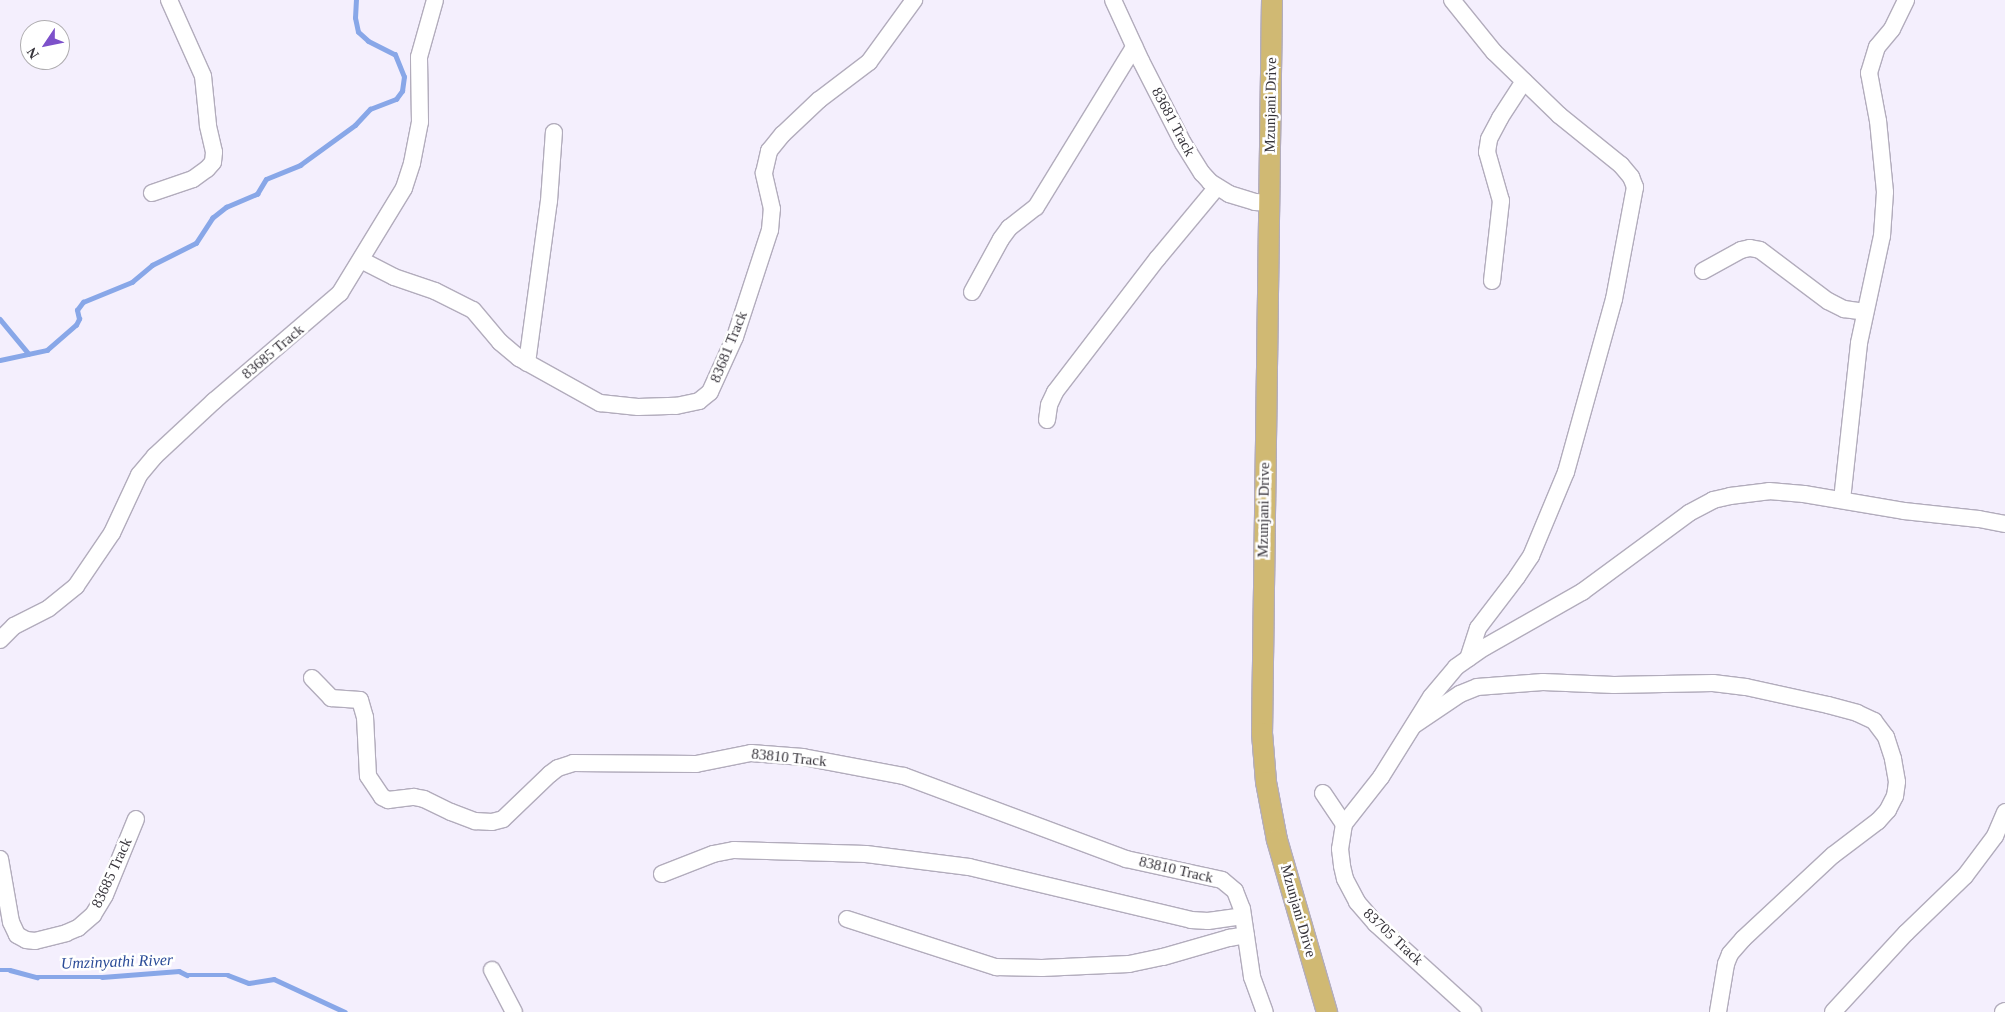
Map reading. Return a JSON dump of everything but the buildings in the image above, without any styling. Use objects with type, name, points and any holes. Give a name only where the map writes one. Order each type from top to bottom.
[{"type":"main road","name":"Mzunjani Drive","points":[[1272,0],[1263,755],[1271,811],[1278,840],[1327,1012]]},
{"type":"street","points":[[152,193],[193,179],[213,162],[214,152],[208,125],[203,76],[169,0]]},
{"type":"street","name":"83685 Track","points":[[0,640],[14,626],[54,604],[76,586],[112,533],[134,484],[147,465],[214,401],[334,300],[361,260],[404,188],[412,163],[420,122],[419,57],[436,0]]},
{"type":"street","name":"83681 Track","points":[[361,260],[394,277],[435,291],[473,310],[500,342],[527,363],[576,391],[610,405],[676,406],[690,404],[704,398],[717,378],[735,337],[770,230],[772,209],[764,173],[769,151],[782,134],[819,100],[870,62],[914,0]]},
{"type":"street","name":"83681 Track","points":[[1113,0],[1134,47],[1183,143],[1202,173],[1217,188],[1243,199],[1270,203]]},
{"type":"street","points":[[1452,0],[1494,52],[1559,115],[1621,165],[1631,176],[1636,187],[1614,299],[1566,472],[1530,556],[1517,577],[1478,628],[1468,658]]},
{"type":"street","points":[[1842,500],[1859,343],[1882,236],[1885,192],[1878,121],[1869,73],[1878,47],[1892,29],[1906,0]]},
{"type":"street","points":[[972,292],[1000,239],[1010,228],[1036,207],[1134,47]]},
{"type":"street","points":[[1492,280],[1501,201],[1488,152],[1489,140],[1500,118],[1524,81]]},
{"type":"street","points":[[527,363],[549,201],[554,132]]},
{"type":"street","points":[[1047,420],[1049,405],[1055,392],[1158,258],[1217,188]]},
{"type":"street","points":[[1703,271],[1742,250],[1750,248],[1760,250],[1828,301],[1844,309],[1865,312]]},
{"type":"street","points":[[1323,793],[1344,824],[1382,777],[1443,681],[1468,658],[1582,592],[1689,513],[1713,500],[1738,494],[1769,491],[2005,524]]},
{"type":"street","name":"83810 Track","points":[[312,678],[331,698],[360,700],[365,717],[368,776],[377,793],[388,800],[414,797],[424,799],[463,818],[492,822],[510,815],[550,774],[558,768],[573,763],[696,764],[751,753],[803,758],[912,778],[1119,856],[1222,880],[1235,891],[1244,916],[1252,976],[1265,1012]]},
{"type":"street","points":[[1414,725],[1460,694],[1477,687],[1543,682],[1614,686],[1713,683],[1746,687],[1828,705],[1856,713],[1874,721],[1886,736],[1894,759],[1897,782],[1895,796],[1888,810],[1878,821],[1833,855],[1743,938],[1730,954],[1722,983],[1718,1012]]},
{"type":"street","points":[[1833,1012],[1906,933],[1965,876],[1995,836],[2005,812]]},
{"type":"street","name":"83685 Track","points":[[0,859],[11,922],[17,935],[26,940],[36,941],[66,933],[78,928],[93,915],[116,871],[136,819]]},
{"type":"street","name":"83705 Track","points":[[1344,824],[1340,849],[1342,866],[1345,879],[1356,902],[1376,924],[1473,1012]]},
{"type":"street","points":[[662,874],[713,854],[734,850],[858,854],[969,867],[1191,920],[1208,921],[1244,916]]},
{"type":"street","points":[[847,919],[996,967],[1051,968],[1130,964],[1246,935]]},
{"type":"street","points":[[492,970],[514,1012]]},
{"type":"waterway","name":"Umzinyathi River","points":[[0,360],[47,350],[76,325],[79,319],[77,310],[83,302],[132,282],[152,265],[196,243],[212,218],[226,207],[257,194],[266,179],[300,165],[355,125],[370,109],[396,99],[402,91],[404,77],[395,55],[368,41],[358,32],[355,18],[356,0]]},
{"type":"waterway","points":[[0,319],[29,354]]},
{"type":"waterway","name":"Umzinyathi River","points":[[0,970],[10,970],[37,977],[102,977],[179,971],[187,975],[228,975],[249,983],[274,979],[345,1012]]}]
